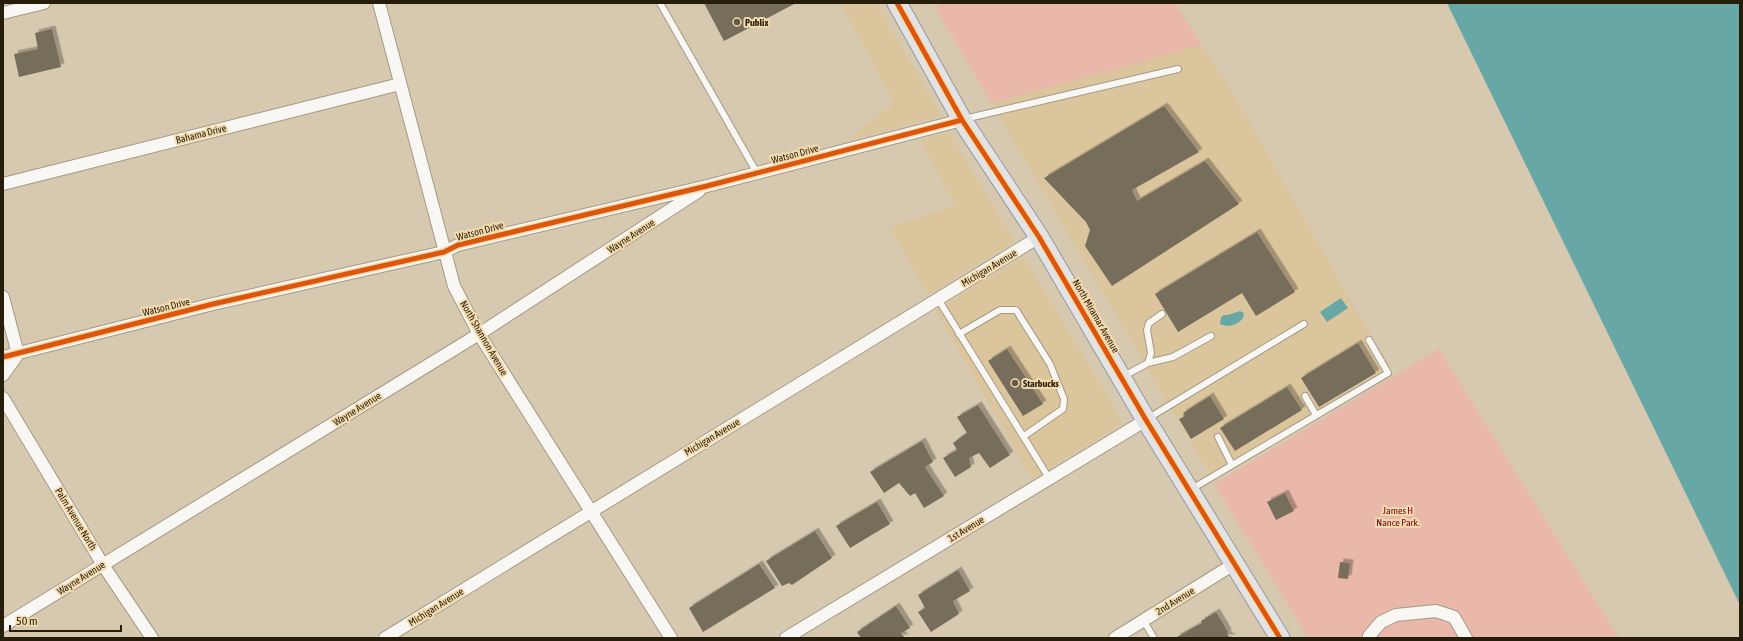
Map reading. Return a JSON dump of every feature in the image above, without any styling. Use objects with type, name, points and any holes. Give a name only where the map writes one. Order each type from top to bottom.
[{"type":"main road","name":"North Miramar Avenue","points":[[897,3],[962,120],[1039,237],[1146,420],[1280,638]]},
{"type":"street","points":[[3,13],[44,3]]},
{"type":"street","name":"North Shannon Avenue","points":[[379,3],[454,286],[479,334],[671,638]]},
{"type":"street","name":"Bahama Drive","points":[[3,184],[400,84]]},
{"type":"street","name":"Watson Drive","points":[[3,357],[213,304],[444,252],[458,245],[707,186],[962,120]]},
{"type":"street","name":"Wayne Avenue","points":[[3,626],[479,334],[707,186]]},
{"type":"street","name":"Michigan Avenue","points":[[385,638],[1039,237]]},
{"type":"street","points":[[3,297],[18,354],[3,375]]},
{"type":"street","name":"Palm Avenue North","points":[[3,398],[103,565],[152,638]]},
{"type":"street","name":"1st Avenue","points":[[786,638],[1146,420]]},
{"type":"street","name":"2nd Avenue","points":[[1115,638],[1234,564]]},
{"type":"street","points":[[1369,638],[1381,622],[1396,615],[1436,611],[1454,617],[1466,638]]},
{"type":"lane","points":[[660,3],[757,173]]},
{"type":"lane","points":[[962,120],[1178,69]]},
{"type":"lane","points":[[938,299],[1049,478]]},
{"type":"lane","points":[[959,334],[1000,310],[1016,310],[1050,364],[1064,399],[1063,409],[1024,436]]},
{"type":"lane","points":[[1148,363],[1151,353],[1147,330],[1149,323],[1162,314]]},
{"type":"lane","points":[[1146,420],[1304,324]]},
{"type":"lane","points":[[1121,378],[1148,363],[1173,357],[1211,336]]},
{"type":"lane","points":[[1189,490],[1388,373],[1369,340]]},
{"type":"lane","points":[[1306,396],[1316,415]]},
{"type":"lane","points":[[1218,436],[1232,465]]},
{"type":"lane","points":[[1143,620],[1154,638]]},
{"type":"shaded area","points":[[840,3],[876,3],[941,116],[855,139],[857,133],[894,102]]},
{"type":"shaded area","points":[[1202,45],[1233,93],[1390,369],[1211,477],[991,103]]},
{"type":"shaded area","points":[[949,132],[1015,242],[928,295],[890,228],[955,205],[920,140]]},
{"type":"shaded area","points":[[1024,257],[1124,423],[1032,479],[936,310]]},
{"type":"green space","points":[[943,3],[1175,3],[1202,45],[991,103],[935,7]]},
{"type":"green space","name":"James H Nance Park.","points":[[1439,349],[1619,638],[1308,638],[1214,484]]},
{"type":"water","points":[[1447,3],[1740,3],[1740,605]]},
{"type":"water","points":[[1341,298],[1348,308],[1327,322],[1320,312]]},
{"type":"water","points":[[1240,311],[1244,313],[1243,318],[1238,322],[1229,326],[1220,324],[1221,317],[1224,315]]},
{"type":"building","name":"Publix","points":[[704,3],[796,3],[724,41]]},
{"type":"building","points":[[52,29],[61,67],[19,77],[14,54],[38,49],[35,33]]},
{"type":"building","points":[[1164,106],[1199,152],[1132,190],[1137,201],[1205,161],[1239,204],[1112,286],[1085,246],[1090,230],[1086,222],[1044,178]]},
{"type":"building","points":[[1257,232],[1295,292],[1256,316],[1242,293],[1178,332],[1155,294]]},
{"type":"building","points":[[1358,343],[1376,373],[1319,407],[1301,378]]},
{"type":"building","name":"Starbucks","points":[[1007,349],[1043,404],[1023,416],[988,361]]},
{"type":"building","points":[[1287,387],[1302,410],[1235,451],[1220,428]]},
{"type":"building","points":[[1210,396],[1224,419],[1191,439],[1179,419],[1185,416],[1183,413]]},
{"type":"building","points":[[978,405],[1010,455],[990,468],[979,453],[969,458],[971,467],[955,477],[943,458],[957,450],[953,443],[967,433],[957,417]]},
{"type":"building","points":[[922,441],[933,462],[925,467],[944,496],[924,508],[915,493],[910,496],[899,483],[884,493],[870,472]]},
{"type":"building","points":[[1285,493],[1294,511],[1276,520],[1267,502]]},
{"type":"building","points":[[877,502],[890,524],[850,548],[836,526]]},
{"type":"building","points":[[815,531],[832,558],[792,585],[789,583],[782,586],[766,561]]},
{"type":"building","points":[[1340,562],[1350,563],[1348,579],[1338,578]]},
{"type":"building","points":[[759,564],[775,588],[703,632],[689,608]]},
{"type":"building","points":[[958,570],[970,591],[953,601],[959,614],[931,632],[918,612],[925,608],[918,595]]},
{"type":"building","points":[[896,606],[910,628],[901,633],[905,638],[861,638],[857,632]]},
{"type":"building","points":[[1216,612],[1228,632],[1229,637],[1231,636],[1232,638],[1175,638],[1202,623],[1201,621]]},
{"type":"cycle path","points":[[897,3],[962,120],[1039,237],[1146,420],[1280,638]]},
{"type":"cycle path","points":[[3,357],[213,304],[444,252],[458,245],[707,186],[962,120]]},
{"type":"place","name":"Publix","points":[[737,22]]},
{"type":"place","name":"Starbucks","points":[[1015,383]]}]
